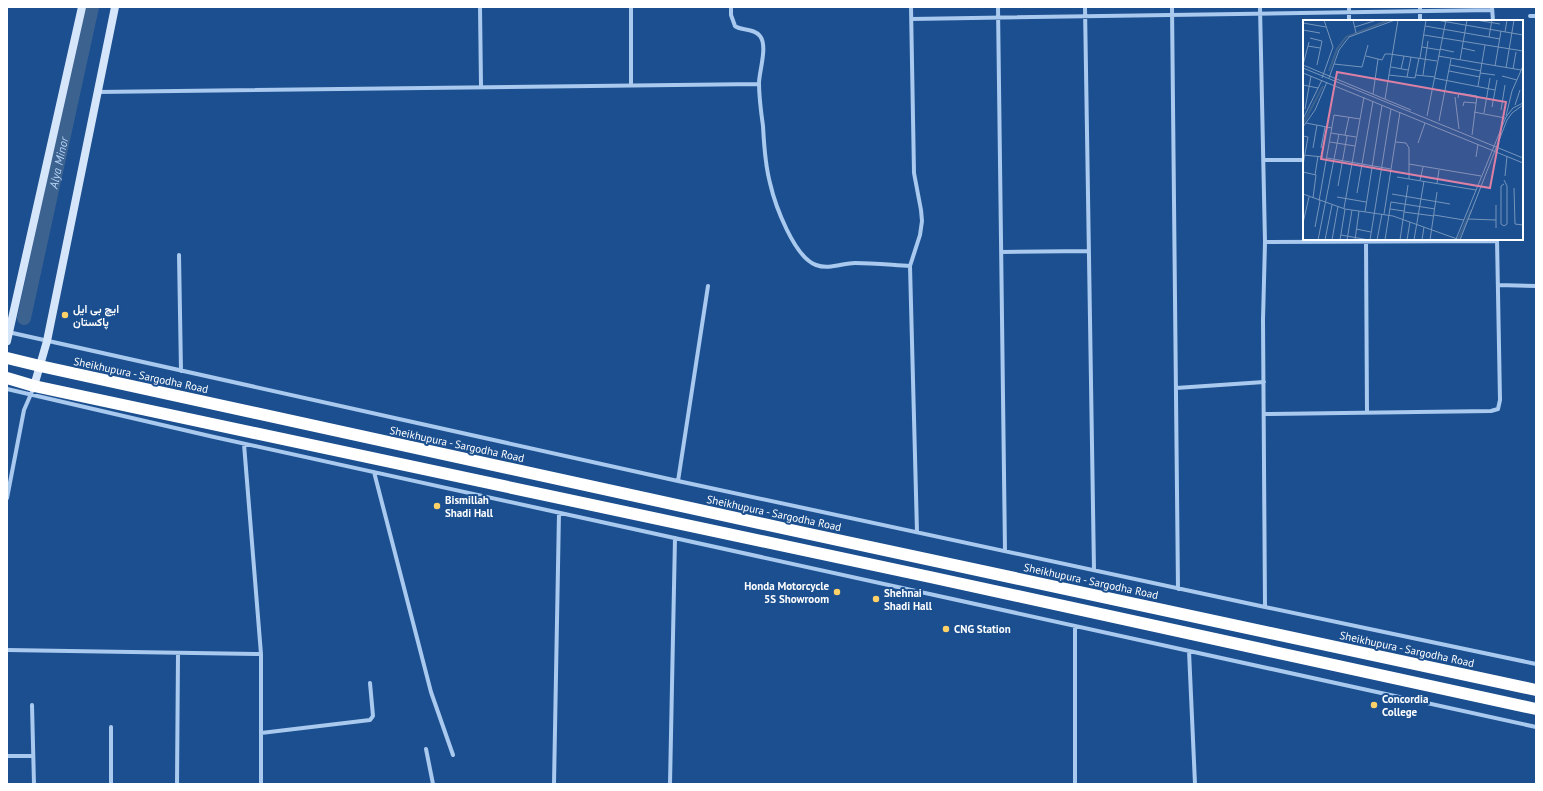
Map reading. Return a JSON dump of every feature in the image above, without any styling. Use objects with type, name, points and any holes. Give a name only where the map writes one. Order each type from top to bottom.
[{"type":"highway","name":"Sheikhupura - Sargodha Road","points":[[7,358],[797,532],[1536,690]]},
{"type":"highway","points":[[7,378],[32,391],[930,577],[1536,709]]},
{"type":"street","points":[[7,341],[8,331],[22,280],[82,7]]},
{"type":"street","points":[[7,498],[24,410],[32,391],[47,341],[115,7]]},
{"type":"street","points":[[480,7],[481,86]]},
{"type":"street","points":[[631,85],[632,7]]},
{"type":"street","points":[[731,7],[731,15],[735,26],[741,30],[756,33],[762,39],[762,67],[759,84],[766,158],[770,183],[788,232],[805,259],[810,263],[826,267],[854,263],[910,266]]},
{"type":"street","points":[[911,7],[914,173],[922,221],[920,235],[910,266],[917,532]]},
{"type":"street","points":[[998,7],[1005,551]]},
{"type":"street","points":[[1085,7],[1094,570]]},
{"type":"street","points":[[1172,7],[1178,588]]},
{"type":"street","points":[[1260,7],[1265,242],[1265,607]]},
{"type":"street","points":[[1349,7],[1349,20]]},
{"type":"street","points":[[911,19],[1172,14],[1349,13],[1420,9],[1492,8],[1493,20]]},
{"type":"street","points":[[1420,9],[1420,20]]},
{"type":"street","points":[[1530,16],[1536,16]]},
{"type":"street","points":[[97,92],[481,86],[759,84]]},
{"type":"street","points":[[1263,160],[1303,160]]},
{"type":"street","points":[[1264,414],[1491,411],[1498,409],[1500,400],[1497,240],[1366,242],[1352,240],[1265,242]]},
{"type":"street","points":[[1366,242],[1366,413]]},
{"type":"street","points":[[1001,252],[1089,251]]},
{"type":"street","points":[[179,256],[180,371]]},
{"type":"street","points":[[1498,285],[1536,286]]},
{"type":"street","points":[[678,481],[708,286]]},
{"type":"street","points":[[8,331],[180,371],[678,481],[1536,664]]},
{"type":"street","points":[[1176,388],[1264,382]]},
{"type":"street","points":[[7,389],[32,391],[244,444],[1536,727]]},
{"type":"street","points":[[244,444],[261,654],[260,784]]},
{"type":"street","points":[[374,472],[431,692],[453,755]]},
{"type":"street","points":[[554,784],[559,513]]},
{"type":"street","points":[[670,784],[675,538]]},
{"type":"street","points":[[1075,626],[1075,784]]},
{"type":"street","points":[[7,650],[178,654],[261,654]]},
{"type":"street","points":[[1189,651],[1195,784]]},
{"type":"street","points":[[177,784],[178,654]]},
{"type":"street","points":[[261,733],[370,720],[372,716],[370,683]]},
{"type":"street","points":[[32,705],[34,784]]},
{"type":"street","points":[[111,727],[111,784]]},
{"type":"street","points":[[426,749],[433,784]]},
{"type":"street","points":[[7,756],[33,756]]},
{"type":"waterway","name":"Alya Minor","points":[[24,318],[92,7]]},
{"type":"place","name":"ایچ بی ایل پاکستان","points":[[65,315]]},
{"type":"place","name":"Bismillah Shadi Hall","points":[[437,506]]},
{"type":"place","name":"Honda Motorcycle 5S Showroom","points":[[837,592]]},
{"type":"place","name":"Shehnai Shadi Hall","points":[[876,599]]},
{"type":"place","name":"CNG Station","points":[[946,629]]},
{"type":"place","name":"Concordia College","points":[[1374,705]]}]
